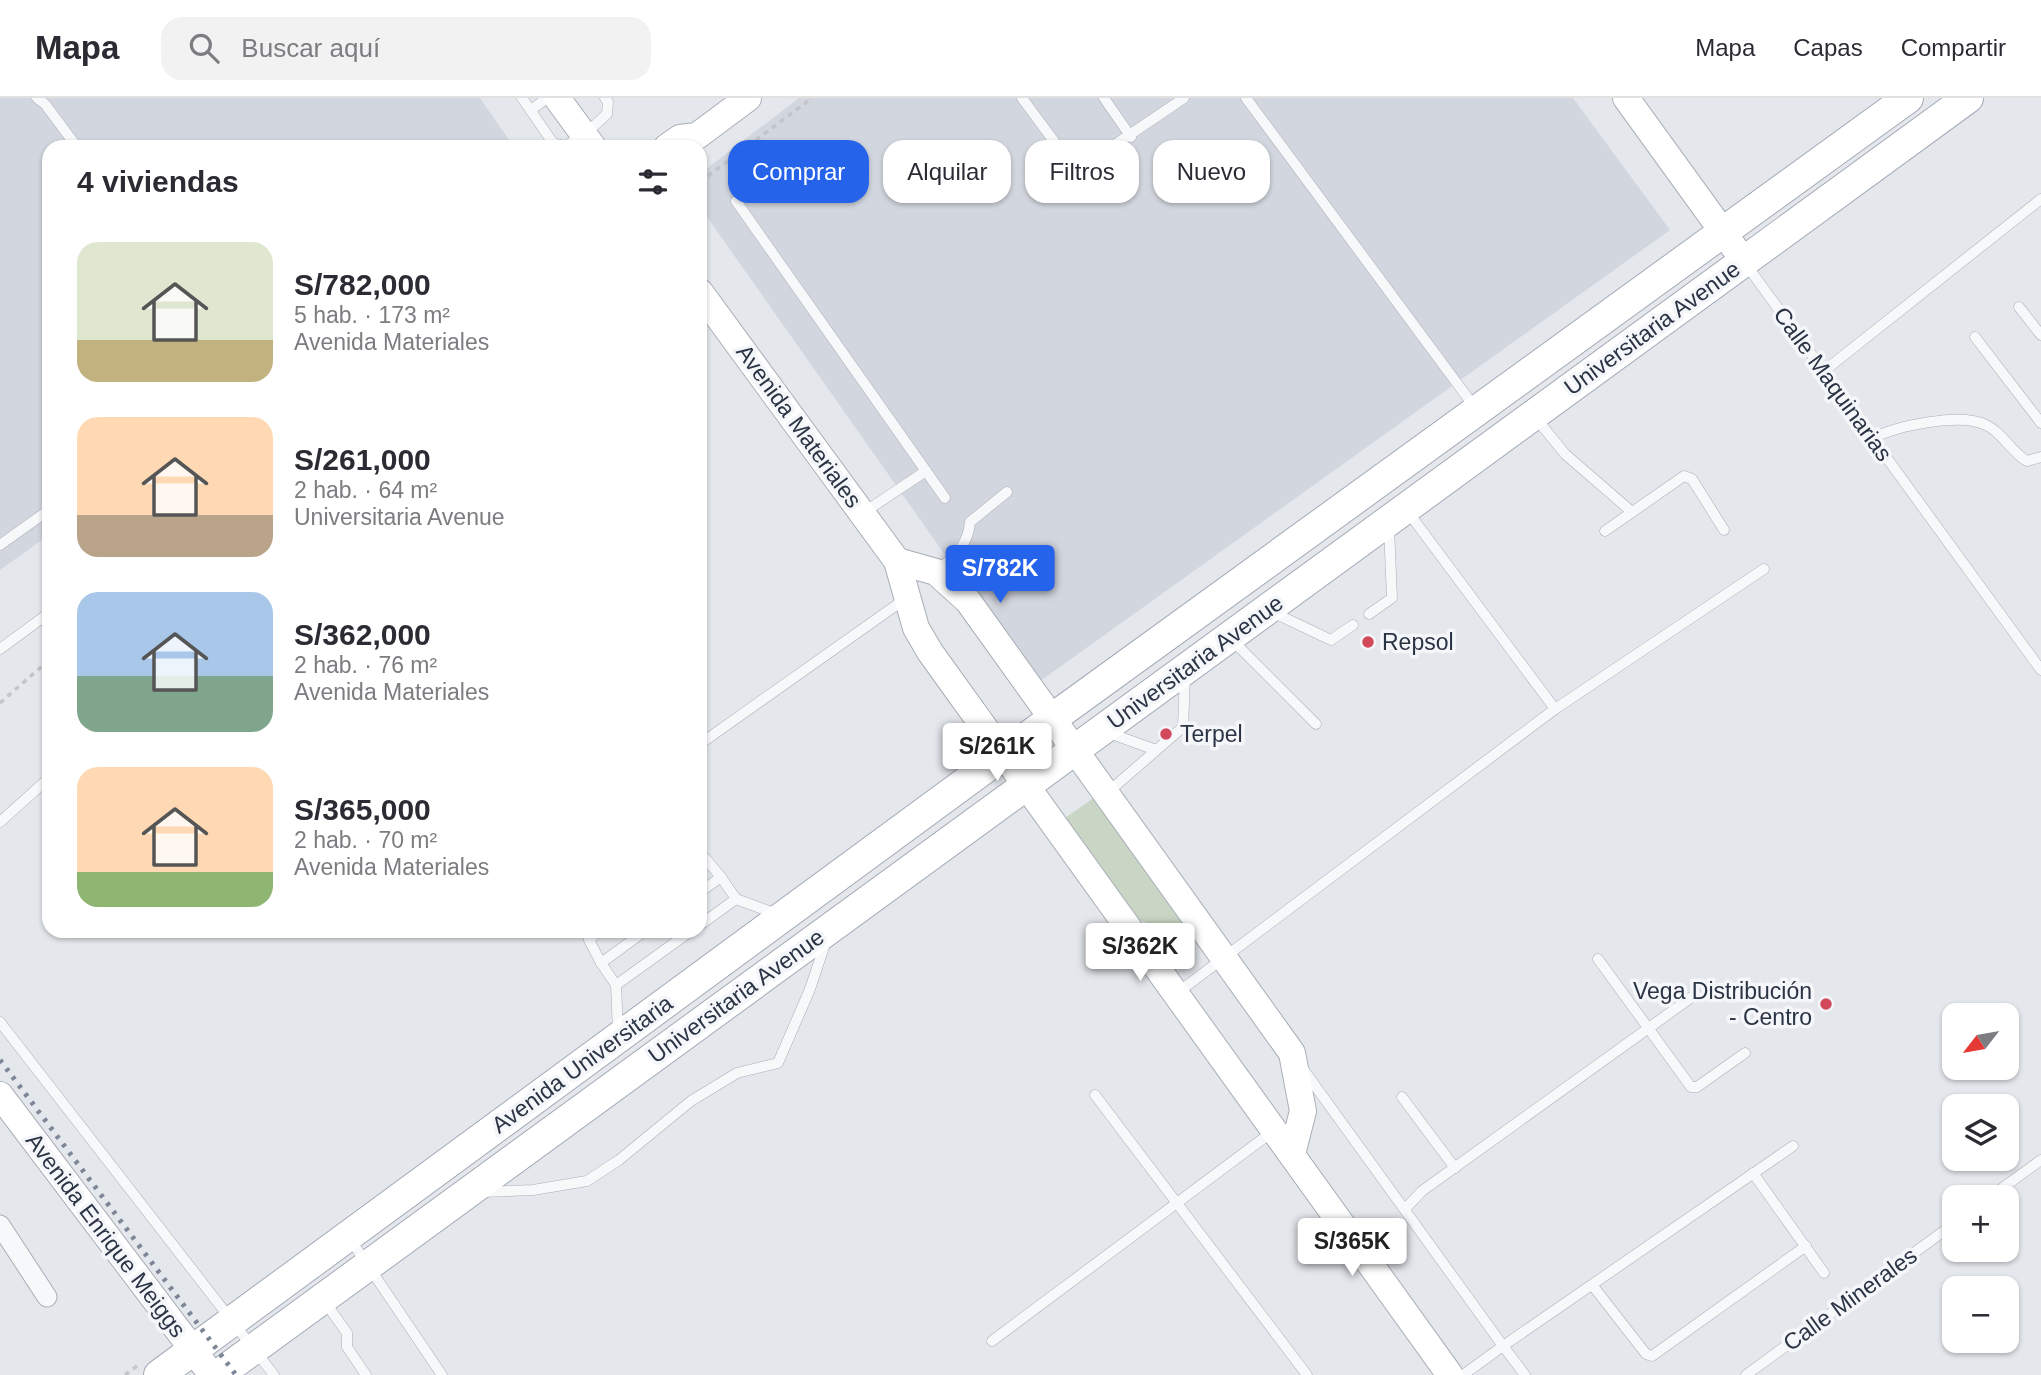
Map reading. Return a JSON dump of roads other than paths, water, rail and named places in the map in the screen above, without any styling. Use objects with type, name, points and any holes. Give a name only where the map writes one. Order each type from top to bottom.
[{"type":"main road","name":"Universitaria Avenue","points":[[1005,754],[1908,98]]},
{"type":"main road","name":"Universitaria Avenue","points":[[234,1365],[1968,98]]},
{"type":"main road","points":[[1481,406],[1508,433]]},
{"type":"main road","name":"Avenida Universitaria","points":[[159,1375],[1005,754]]},
{"type":"main road","points":[[783,917],[804,947]]},
{"type":"street","points":[[557,98],[587,140]]},
{"type":"street","points":[[696,140],[748,98]]},
{"type":"street","name":"Calle Maquinarias","points":[[1626,98],[1744,261]]},
{"type":"street","name":"Avenida Materiales","points":[[707,301],[897,561],[916,628],[930,652],[1450,1375]]},
{"type":"street","points":[[897,561],[936,572],[968,601],[1292,1053],[1303,1111],[1292,1154]]},
{"type":"street","name":"Avenida Enrique Meiggs","points":[[0,1095],[194,1349],[234,1365]]},
{"type":"street","points":[[0,1225],[47,1297]]},
{"type":"lane","points":[[37,98],[45,104],[72,140]]},
{"type":"lane","points":[[522,98],[554,140]]},
{"type":"lane","points":[[531,110],[547,98]]},
{"type":"lane","points":[[589,140],[607,114],[606,98]]},
{"type":"lane","points":[[1022,98],[1076,171],[1131,137],[1184,98]]},
{"type":"lane","points":[[1104,98],[1131,137]]},
{"type":"lane","points":[[1246,98],[1481,406]]},
{"type":"lane","points":[[1824,371],[2041,199]]},
{"type":"lane","points":[[737,203],[945,498]]},
{"type":"lane","name":"Calle Maquinarias","points":[[1744,261],[2041,670]]},
{"type":"lane","points":[[2020,307],[2041,335]]},
{"type":"lane","points":[[1975,337],[2041,423]]},
{"type":"lane","points":[[1533,415],[1565,454],[1632,512]]},
{"type":"lane","points":[[1873,438],[1896,427],[1973,420],[1988,425],[2027,461],[2041,457]]},
{"type":"lane","points":[[863,513],[926,471]]},
{"type":"lane","points":[[1605,531],[1684,476],[1688,476],[1724,530]]},
{"type":"lane","points":[[936,572],[961,549],[967,540],[970,522],[1007,492]]},
{"type":"lane","points":[[0,545],[42,515]]},
{"type":"lane","points":[[1369,614],[1392,598],[1397,515]]},
{"type":"lane","points":[[1397,515],[1556,709]]},
{"type":"lane","points":[[1177,993],[1556,709],[1764,569]]},
{"type":"lane","points":[[707,739],[906,598]]},
{"type":"lane","points":[[1267,609],[1331,640],[1353,625]]},
{"type":"lane","points":[[0,649],[42,618]]},
{"type":"lane","points":[[1230,636],[1316,724]]},
{"type":"lane","points":[[1106,794],[1183,727],[1185,669]]},
{"type":"lane","points":[[1102,730],[1156,750]]},
{"type":"lane","points":[[0,822],[42,784]]},
{"type":"lane","points":[[707,860],[736,899],[783,917]]},
{"type":"lane","points":[[707,887],[721,877]]},
{"type":"lane","points":[[707,920],[736,899]]},
{"type":"lane","points":[[467,1193],[533,1190],[587,1181],[619,1160],[691,1101],[737,1073],[778,1063],[810,989],[831,927]]},
{"type":"lane","points":[[592,938],[590,946],[616,985],[619,1037]]},
{"type":"lane","points":[[601,963],[635,938]]},
{"type":"lane","points":[[616,985],[681,938]]},
{"type":"lane","points":[[1598,959],[1691,1087],[1697,1087],[1745,1053]]},
{"type":"lane","points":[[1405,1209],[1422,1191],[1696,994]]},
{"type":"lane","points":[[0,1022],[232,1321],[234,1365],[274,1375]]},
{"type":"lane","points":[[1292,1053],[1525,1375]]},
{"type":"lane","points":[[1095,1095],[1307,1375]]},
{"type":"lane","points":[[1402,1097],[1455,1168]]},
{"type":"lane","points":[[992,1341],[1275,1130]]},
{"type":"lane","points":[[1463,1375],[1793,1146]]},
{"type":"lane","points":[[2007,1185],[2041,1160]]},
{"type":"lane","points":[[1753,1173],[1824,1273]]},
{"type":"lane","name":"Calle Minerales","points":[[1746,1375],[1942,1232]]},
{"type":"lane","points":[[348,1236],[442,1375]]},
{"type":"lane","points":[[1593,1286],[1646,1354],[1652,1356],[1805,1246]]},
{"type":"lane","points":[[323,1298],[346,1333],[347,1347],[366,1375]]},
{"type":"railway","points":[[0,1060],[236,1375]]},
{"type":"place","name":"Repsol","points":[[1368,642]]},
{"type":"place","name":"Terpel","points":[[1166,734]]},
{"type":"place","name":"Vega Distribución - Centro","points":[[1826,1004]]}]
